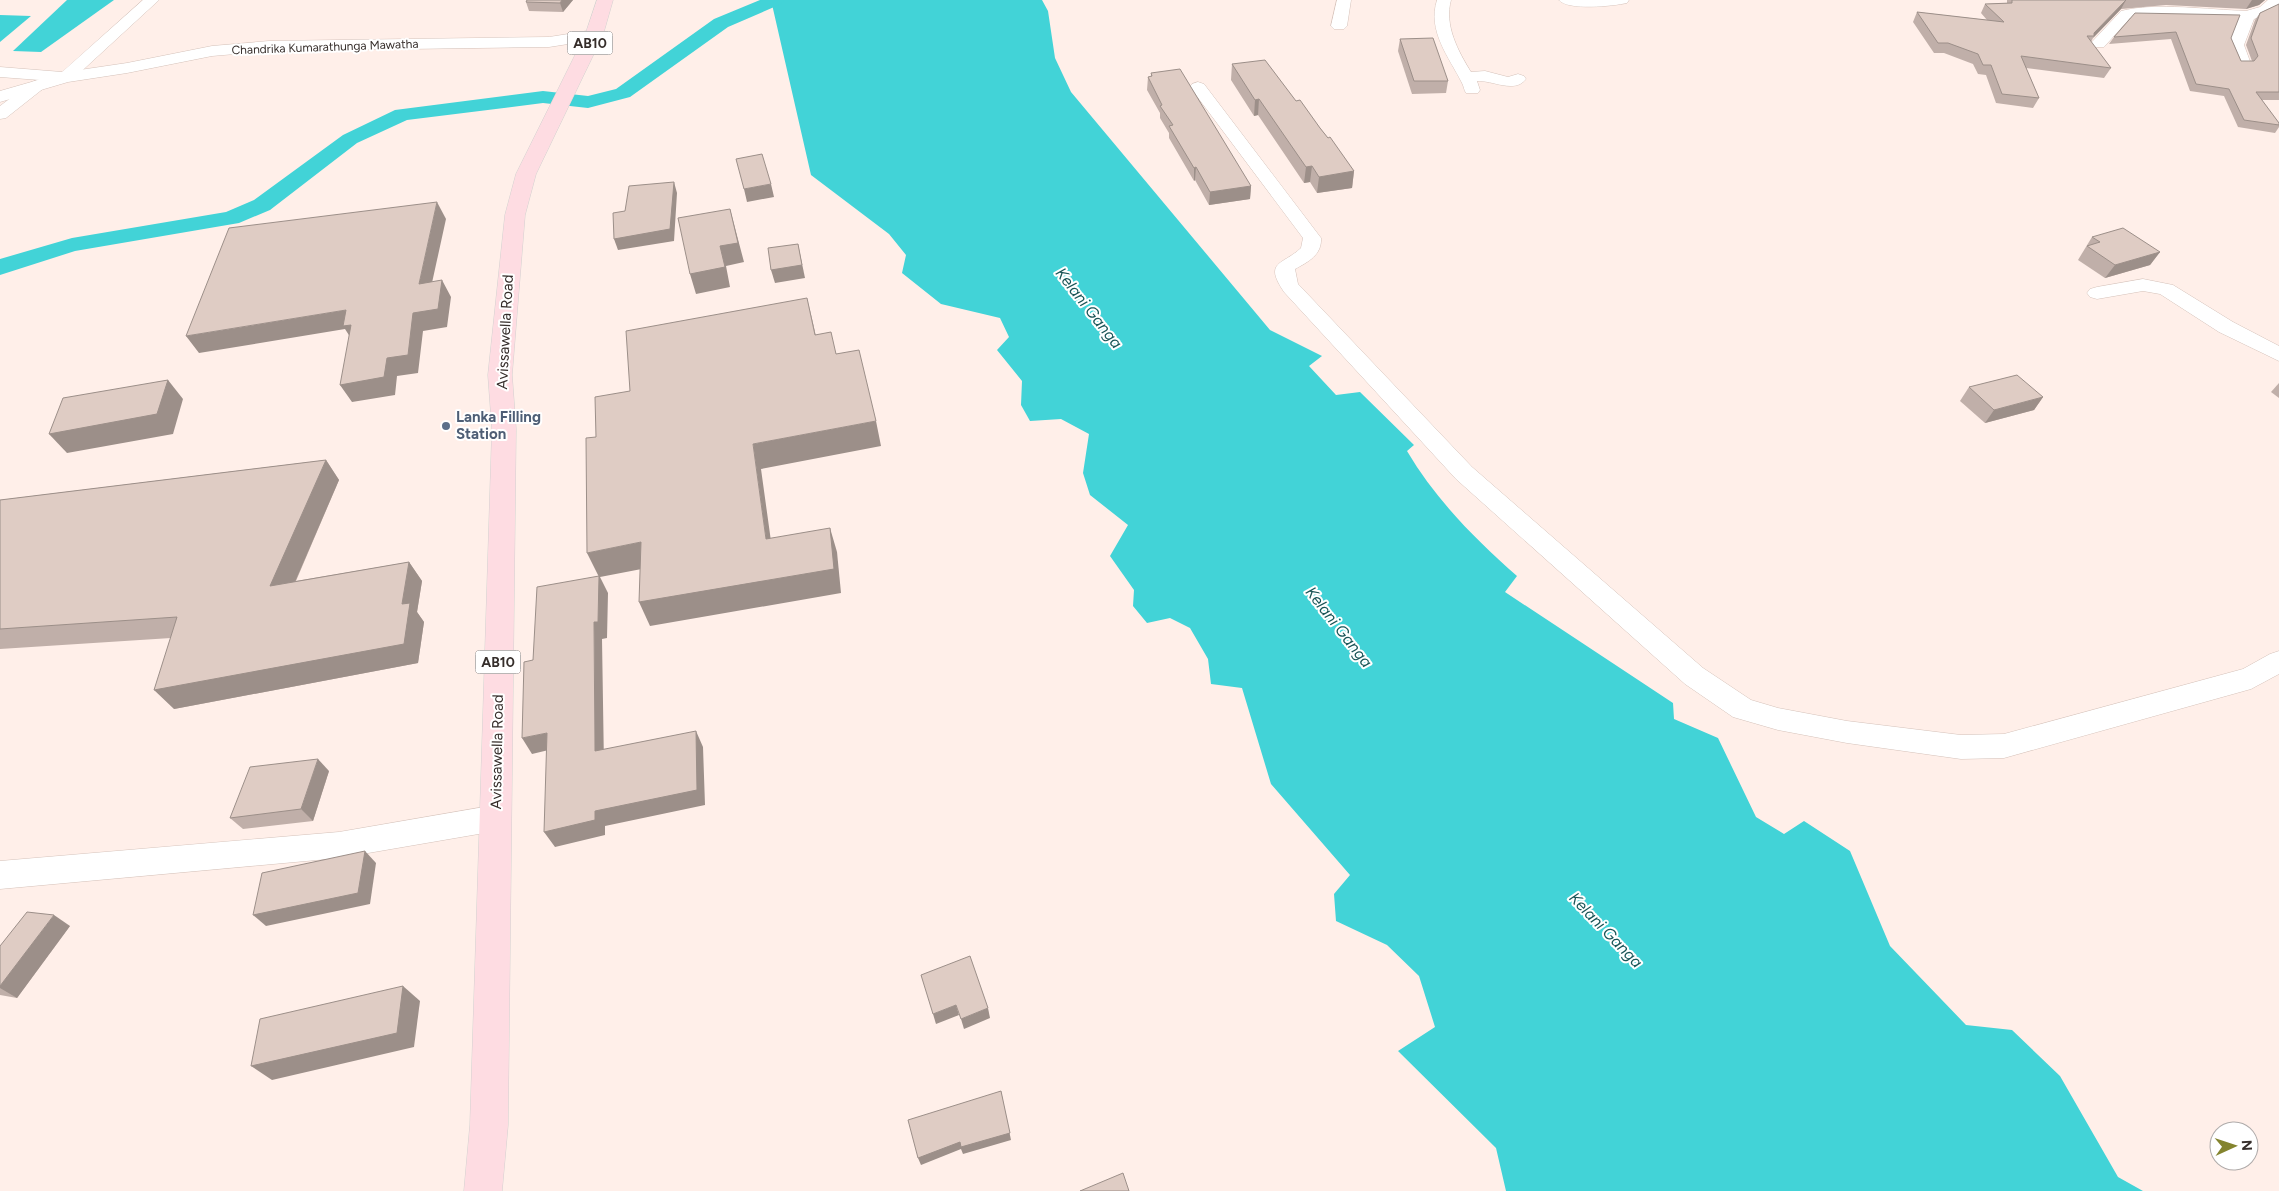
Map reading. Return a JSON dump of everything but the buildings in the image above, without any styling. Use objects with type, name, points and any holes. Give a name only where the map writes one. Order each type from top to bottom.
[{"type":"main road","name":"AB10","points":[[594,35],[605,0]]},
{"type":"main road","name":"Chandrika Kumarathunga Mawatha","points":[[0,97],[66,77],[127,68],[212,51],[260,47],[548,42],[594,35]]},
{"type":"main road","name":"Avissawella Road","points":[[483,1191],[489,1125],[496,818],[504,429],[500,375],[515,216],[526,174],[594,35]]},
{"type":"street","points":[[0,72],[66,77],[152,0]]},
{"type":"street","points":[[1339,26],[1344,0]]},
{"type":"street","points":[[1444,0],[1442,4],[1442,19],[1450,51],[1466,90]]},
{"type":"street","points":[[1566,0],[1615,2],[1622,0]]},
{"type":"street","points":[[2098,44],[2126,14],[2156,12],[2247,16],[2265,10],[2277,0]]},
{"type":"street","points":[[2243,64],[2236,44],[2247,16]]},
{"type":"street","points":[[1466,90],[1485,76],[1508,82],[1518,79]]},
{"type":"street","points":[[0,114],[38,85]]},
{"type":"street","points":[[1198,87],[1312,238],[1314,245],[1310,252],[1286,266],[1284,271],[1290,288],[1464,473],[1694,676],[1743,709],[1778,719],[1847,732],[1961,747],[1983,748],[2004,746],[2251,678],[2279,661]]},
{"type":"street","points":[[1466,90],[1492,94]]},
{"type":"street","points":[[2097,293],[2143,285],[2166,289],[2226,327],[2279,354]]},
{"type":"street","points":[[0,875],[339,845],[496,818]]},
{"type":"water","points":[[67,0],[114,0],[41,52],[13,51]]},
{"type":"water","name":"Kelani Ganga","points":[[771,0],[1042,0],[1048,11],[1055,58],[1071,92],[1270,330],[1322,356],[1309,366],[1336,395],[1360,392],[1414,445],[1407,451],[1443,502],[1486,548],[1517,576],[1505,592],[1673,703],[1674,719],[1718,738],[1756,817],[1784,834],[1804,821],[1850,851],[1890,946],[1966,1025],[2012,1030],[2060,1076],[2118,1177],[2143,1191],[1506,1191],[1496,1148],[1398,1051],[1435,1027],[1419,976],[1387,945],[1336,921],[1334,894],[1350,875],[1271,784],[1242,688],[1211,684],[1208,659],[1190,628],[1170,618],[1147,623],[1133,606],[1134,590],[1110,556],[1128,525],[1090,495],[1083,473],[1089,434],[1061,419],[1030,421],[1021,405],[1022,381],[997,350],[1009,337],[1000,318],[941,304],[902,273],[906,255],[889,234],[811,175]]},
{"type":"water","points":[[0,15],[31,16],[0,42]]},
{"type":"waterway","points":[[0,268],[7,264],[72,245],[231,218],[262,205],[350,139],[402,114],[543,97],[588,102],[623,93],[721,23],[775,0]]},
{"type":"place","name":"Lanka Filling Station","points":[[446,426]]}]
